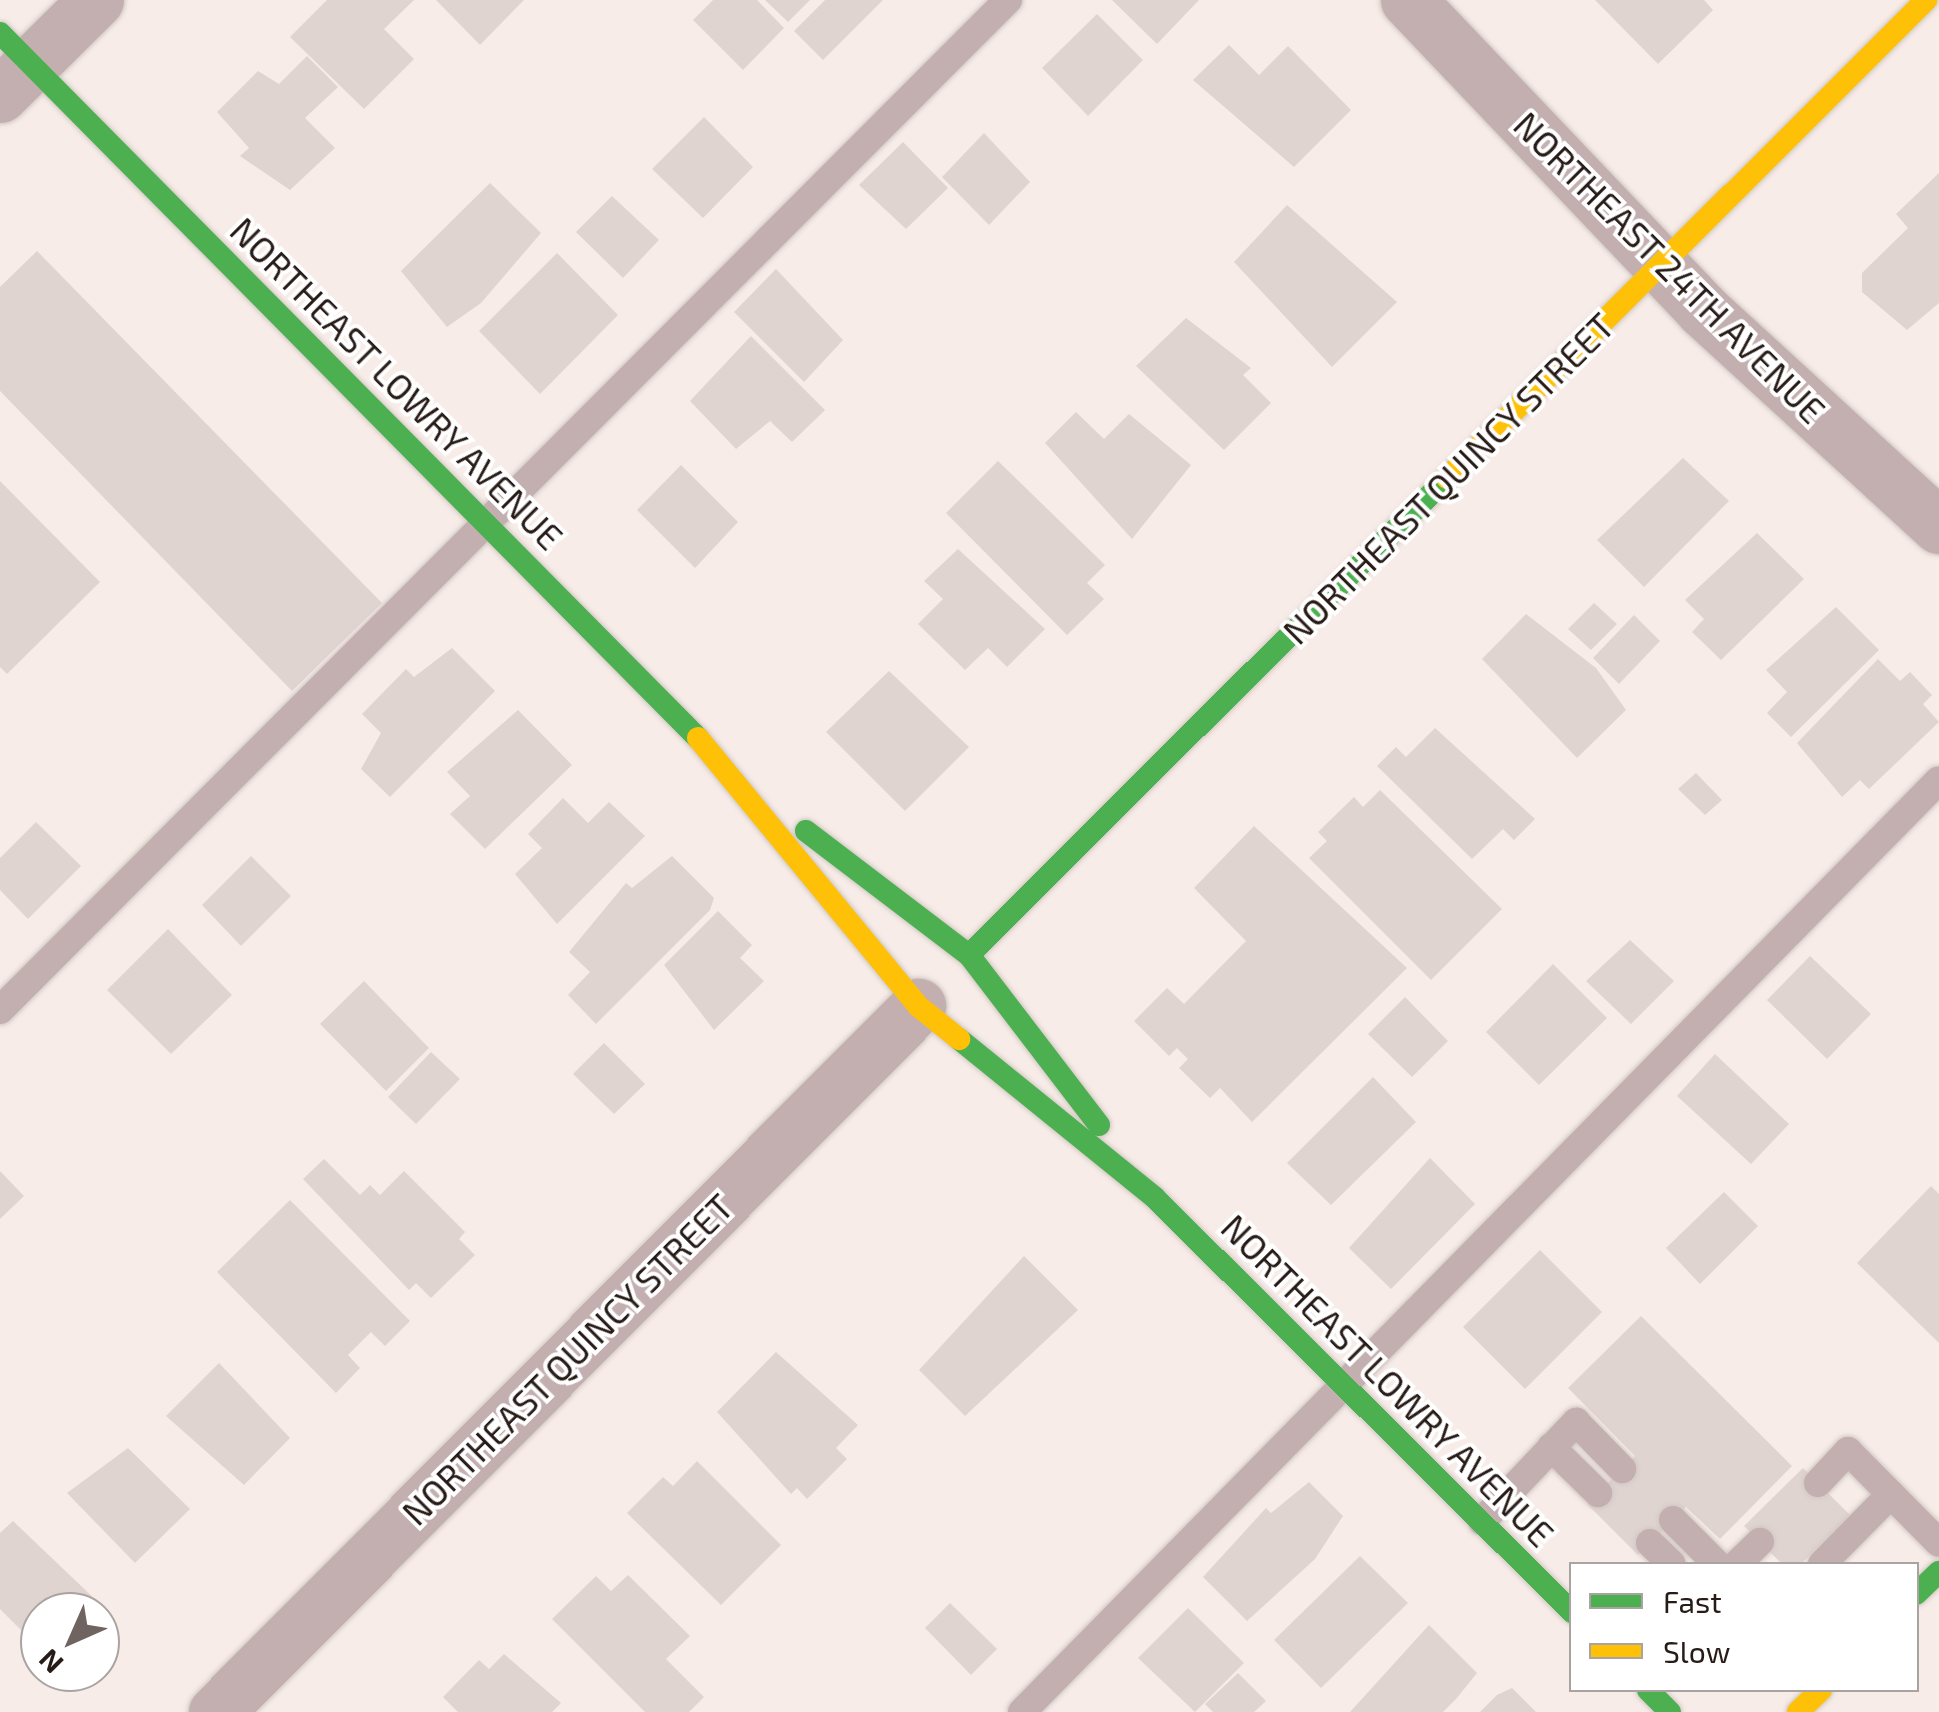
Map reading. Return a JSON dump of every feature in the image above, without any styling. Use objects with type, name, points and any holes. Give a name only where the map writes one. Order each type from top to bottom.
[{"type":"main road","name":"NORTHEAST QUINCY STREET","points":[[969,955],[1926,0]]},
{"type":"main road","name":"NORTHEAST LOWRY AVENUE","points":[[10,64],[486,522],[743,784],[918,1006],[1154,1198],[1342,1379],[1569,1609]]},
{"type":"main road","name":"NORTHEAST LOWRY AVENUE","points":[[743,784],[969,955],[1154,1198]]},
{"type":"main road","points":[[1919,1591],[1939,1572]]},
{"type":"main road","points":[[1650,1692],[1670,1712]]},
{"type":"main road","points":[[1798,1712],[1819,1692]]},
{"type":"street","points":[[10,64],[96,0]]},
{"type":"street","name":"NORTHEAST 24TH AVENUE","points":[[1408,0],[1659,266],[1939,526]]},
{"type":"street","name":"NORTHEAST QUINCY STREET","points":[[216,1712],[918,1006]]},
{"type":"lane","points":[[0,1010],[1008,0]]},
{"type":"lane","points":[[1022,1712],[1296,1437],[1342,1379],[1939,780]]},
{"type":"lane","points":[[1482,1522],[1576,1422],[1622,1469]]},
{"type":"lane","points":[[1552,1447],[1598,1493]]},
{"type":"lane","points":[[1818,1483],[1848,1451],[1939,1543]]},
{"type":"lane","points":[[1824,1562],[1891,1494]]},
{"type":"lane","points":[[1672,1520],[1714,1562]]},
{"type":"lane","points":[[1740,1562],[1760,1542]]},
{"type":"lane","points":[[1650,1543],[1670,1562]]},
{"type":"building","points":[[327,0],[414,0],[384,29],[414,59],[364,109],[290,37]]},
{"type":"building","points":[[436,0],[524,0],[480,45]]},
{"type":"building","points":[[713,0],[757,0],[784,28],[743,70],[693,20]]},
{"type":"building","points":[[765,0],[810,0],[788,22]]},
{"type":"building","points":[[825,0],[883,0],[823,60],[794,31]]},
{"type":"building","points":[[1112,0],[1199,0],[1157,44]]},
{"type":"building","points":[[1595,0],[1704,0],[1713,10],[1658,64]]},
{"type":"building","points":[[1097,14],[1143,60],[1088,116],[1042,68]]},
{"type":"building","points":[[1229,45],[1259,75],[1288,46],[1351,110],[1294,167],[1193,80]]},
{"type":"building","points":[[307,56],[338,87],[305,118],[335,148],[290,190],[240,156],[249,148],[217,112],[258,71],[279,84]]},
{"type":"building","points":[[704,117],[753,167],[703,218],[652,169]]},
{"type":"building","points":[[984,133],[1030,182],[989,225],[942,177]]},
{"type":"building","points":[[903,142],[948,188],[906,229],[859,185]]},
{"type":"building","points":[[1939,173],[1939,303],[1907,330],[1862,292],[1862,273],[1908,228],[1896,214]]},
{"type":"building","points":[[490,183],[541,233],[481,303],[447,327],[401,271]]},
{"type":"building","points":[[612,196],[659,240],[623,278],[576,232]]},
{"type":"building","points":[[1287,205],[1397,302],[1332,367],[1234,262]]},
{"type":"building","points":[[37,251],[382,603],[292,691],[0,391],[0,287]]},
{"type":"building","points":[[557,253],[618,315],[540,394],[479,331]]},
{"type":"building","points":[[776,269],[843,340],[804,382],[734,312]]},
{"type":"building","points":[[1186,318],[1251,368],[1243,375],[1271,403],[1224,450],[1136,366]]},
{"type":"building","points":[[751,336],[825,410],[792,442],[770,421],[736,449],[690,401]]},
{"type":"building","points":[[1076,412],[1104,439],[1129,414],[1191,465],[1132,539],[1045,443]]},
{"type":"building","points":[[1683,458],[1729,501],[1644,587],[1597,540]]},
{"type":"building","points":[[998,461],[1105,565],[1087,583],[1104,599],[1067,635],[946,513]]},
{"type":"building","points":[[681,465],[738,522],[695,568],[637,510]]},
{"type":"building","points":[[0,481],[100,582],[7,674],[0,667]]},
{"type":"building","points":[[1757,533],[1804,579],[1721,660],[1692,632],[1704,619],[1685,600]]},
{"type":"building","points":[[958,549],[1045,629],[1007,667],[988,648],[965,670],[918,624],[943,599],[924,581]]},
{"type":"building","points":[[1594,603],[1617,624],[1591,650],[1568,629]]},
{"type":"building","points":[[1836,607],[1879,650],[1791,737],[1767,713],[1787,692],[1766,670]]},
{"type":"building","points":[[1526,614],[1596,668],[1626,710],[1577,758],[1482,659]]},
{"type":"building","points":[[1634,615],[1660,641],[1619,684],[1593,658]]},
{"type":"building","points":[[452,648],[495,691],[390,797],[361,769],[381,733],[362,714],[406,669],[414,677]]},
{"type":"building","points":[[1878,659],[1900,681],[1910,672],[1932,695],[1923,704],[1939,722],[1869,789],[1860,780],[1842,797],[1797,743]]},
{"type":"building","points":[[889,671],[969,747],[905,811],[826,732]]},
{"type":"building","points":[[518,710],[572,765],[485,849],[450,814],[470,796],[447,772]]},
{"type":"building","points":[[1435,728],[1535,819],[1514,840],[1503,829],[1472,859],[1377,766],[1396,747],[1406,757]]},
{"type":"building","points":[[1696,773],[1722,800],[1705,815],[1678,789]]},
{"type":"building","points":[[1380,790],[1502,909],[1431,980],[1309,858],[1327,841],[1318,832],[1354,797],[1363,807]]},
{"type":"building","points":[[563,798],[588,823],[609,802],[645,836],[557,924],[515,874],[542,848],[528,834]]},
{"type":"building","points":[[36,822],[81,866],[28,919],[0,890],[0,858]]},
{"type":"building","points":[[1254,826],[1407,968],[1252,1122],[1220,1088],[1210,1098],[1179,1068],[1188,1059],[1177,1048],[1169,1056],[1134,1021],[1167,988],[1184,1004],[1246,941],[1194,888]]},
{"type":"building","points":[[251,856],[291,896],[241,946],[202,905]]},
{"type":"building","points":[[672,856],[714,898],[710,910],[596,1024],[568,995],[590,972],[569,952],[626,883],[632,888]]},
{"type":"building","points":[[718,911],[752,945],[740,958],[764,981],[714,1030],[664,965]]},
{"type":"building","points":[[168,929],[232,995],[171,1054],[107,990]]},
{"type":"building","points":[[1630,940],[1674,981],[1631,1024],[1586,981]]},
{"type":"building","points":[[1810,956],[1871,1014],[1827,1059],[1767,1000]]},
{"type":"building","points":[[1553,964],[1607,1018],[1539,1085],[1486,1032]]},
{"type":"building","points":[[364,981],[429,1048],[386,1091],[320,1024]]},
{"type":"building","points":[[1405,997],[1448,1041],[1412,1077],[1368,1034]]},
{"type":"building","points":[[604,1043],[645,1084],[614,1114],[573,1074]]},
{"type":"building","points":[[431,1052],[460,1079],[416,1124],[388,1097]]},
{"type":"building","points":[[1715,1054],[1789,1124],[1751,1164],[1677,1096]]},
{"type":"building","points":[[1373,1077],[1416,1122],[1331,1205],[1287,1163]]},
{"type":"building","points":[[1430,1158],[1475,1204],[1391,1289],[1349,1248]]},
{"type":"building","points":[[324,1159],[360,1195],[370,1185],[380,1195],[404,1171],[465,1232],[459,1239],[475,1255],[431,1298],[416,1283],[409,1290],[303,1179]]},
{"type":"building","points":[[0,1171],[24,1196],[0,1219]]},
{"type":"building","points":[[1931,1186],[1939,1194],[1939,1343],[1857,1263]]},
{"type":"building","points":[[1724,1192],[1758,1226],[1700,1284],[1666,1248]]},
{"type":"building","points":[[290,1200],[410,1321],[385,1346],[371,1332],[348,1355],[360,1368],[336,1393],[217,1272]]},
{"type":"building","points":[[1540,1250],[1602,1312],[1525,1389],[1463,1327]]},
{"type":"building","points":[[1024,1256],[1078,1310],[965,1416],[919,1370]]},
{"type":"building","points":[[1641,1316],[1792,1466],[1720,1539],[1686,1507],[1638,1555],[1587,1504],[1635,1456],[1568,1388]]},
{"type":"building","points":[[776,1352],[858,1425],[836,1448],[847,1459],[807,1499],[797,1488],[791,1494],[717,1412]]},
{"type":"building","points":[[219,1363],[290,1438],[244,1485],[166,1416]]},
{"type":"building","points":[[128,1448],[190,1509],[135,1563],[67,1493]]},
{"type":"building","points":[[697,1461],[781,1545],[721,1605],[627,1513],[663,1477],[673,1486]]},
{"type":"building","points":[[1803,1468],[1850,1515],[1803,1562],[1780,1562],[1744,1526]]},
{"type":"building","points":[[1309,1482],[1343,1516],[1315,1559],[1247,1621],[1203,1577],[1266,1508],[1271,1513]]},
{"type":"building","points":[[13,1521],[88,1592],[20,1592],[20,1629],[0,1609],[0,1533]]},
{"type":"building","points":[[1360,1556],[1408,1603],[1321,1688],[1274,1640]]},
{"type":"building","points":[[628,1575],[690,1636],[666,1659],[704,1697],[689,1712],[645,1712],[552,1619],[596,1576],[611,1591]]},
{"type":"building","points":[[950,1603],[997,1649],[971,1675],[925,1628]]},
{"type":"building","points":[[1188,1608],[1244,1663],[1195,1712],[1138,1658]]},
{"type":"building","points":[[1429,1625],[1477,1673],[1456,1699],[1443,1712],[1350,1712]]},
{"type":"building","points":[[504,1654],[561,1703],[552,1712],[458,1712],[443,1697],[479,1660],[489,1669]]},
{"type":"building","points":[[1238,1673],[1266,1701],[1254,1712],[1213,1712],[1205,1704]]},
{"type":"building","points":[[1512,1688],[1536,1712],[1480,1712],[1497,1695]]},
{"type":"traffic: fast","points":[[0,33],[698,738]]},
{"type":"traffic: fast","points":[[969,955],[1447,478]]},
{"type":"traffic: fast","points":[[806,831],[969,955],[1099,1125]]},
{"type":"traffic: fast","points":[[959,1039],[1155,1198],[1569,1609]]},
{"type":"traffic: fast","points":[[1919,1591],[1939,1572]]},
{"type":"traffic: fast","points":[[1650,1692],[1670,1712]]},
{"type":"traffic: slow","points":[[1447,478],[1926,0]]},
{"type":"traffic: slow","points":[[698,738],[918,1006],[959,1039]]},
{"type":"traffic: slow","points":[[1798,1712],[1819,1692]]}]
